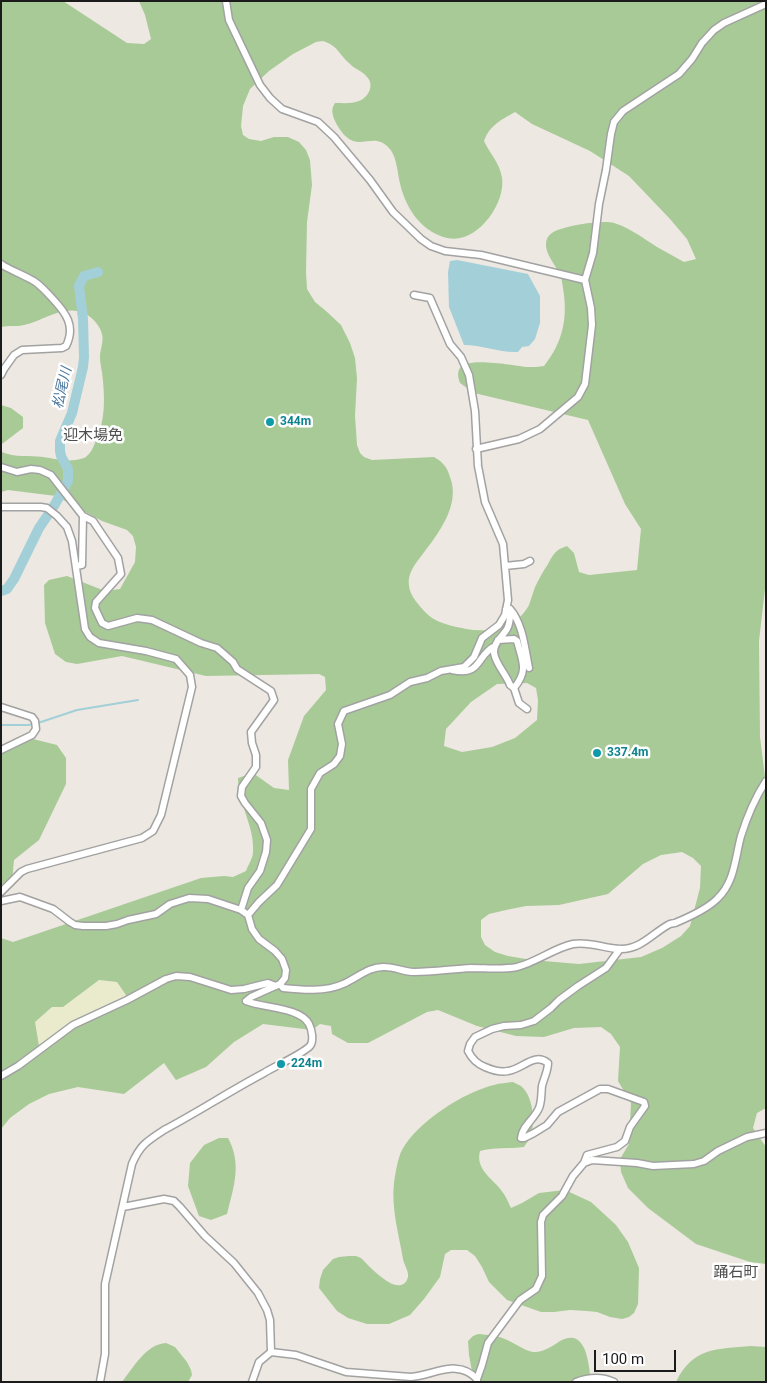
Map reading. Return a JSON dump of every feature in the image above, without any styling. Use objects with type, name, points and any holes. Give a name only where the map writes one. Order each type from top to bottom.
[{"type":"street","points":[[226,1],[229,20],[260,85],[270,98],[282,108],[318,122],[370,180],[393,212],[421,239],[431,246],[445,251],[481,255],[585,280]]},
{"type":"street","points":[[476,449],[519,439],[540,429],[578,397],[585,384],[592,325],[591,308],[585,280],[594,253],[599,204],[614,122],[623,111],[679,74],[714,30],[724,23],[766,4]]},
{"type":"street","points":[[1,264],[33,280],[45,291],[65,312],[70,328],[70,339],[66,346],[55,349],[22,350],[14,355],[1,375]]},
{"type":"street","points":[[414,295],[430,298],[450,344],[461,357],[469,375],[473,396],[478,466],[485,502],[503,544],[505,566],[508,600],[505,615],[499,625],[482,638],[474,657],[464,667],[448,670]]},
{"type":"street","points":[[1,467],[17,472],[31,469],[40,470],[51,475],[83,516],[93,521],[118,558],[120,574],[96,602],[95,608],[102,624],[108,626],[137,618],[152,620],[201,643],[218,648],[233,662],[237,669],[271,691],[274,700],[251,732],[256,756],[256,767],[242,787],[241,796],[260,822],[268,840],[260,871],[248,888],[241,910]]},
{"type":"street","points":[[1,506],[47,508],[67,527],[72,541],[85,629],[90,637],[99,643],[146,651],[176,659],[190,675],[192,687],[161,815],[152,831],[142,838],[27,869],[21,872],[1,892]]},
{"type":"street","points":[[76,566],[82,565],[83,516]]},
{"type":"street","points":[[505,566],[524,564],[530,561]]},
{"type":"street","points":[[506,609],[510,613],[508,627],[494,651],[497,662],[508,678],[510,685],[514,688],[519,703],[528,709]]},
{"type":"street","points":[[506,609],[510,609],[515,616],[522,635],[529,668]]},
{"type":"street","points":[[248,916],[259,902],[277,885],[311,829],[311,789],[320,773],[334,764],[340,756],[342,744],[338,724],[344,712],[390,695],[410,682],[427,678],[441,670],[461,672],[472,670],[489,649],[497,643],[514,639],[517,641],[524,671],[514,688]]},
{"type":"street","points":[[1,707],[32,717],[35,721],[36,729],[32,735],[1,750]]},
{"type":"street","points":[[1,1076],[18,1066],[73,1025],[127,1000],[166,979],[176,976],[190,978],[231,990],[268,983],[296,990],[323,989],[342,985],[370,969],[385,967],[413,972],[515,967],[536,961],[573,944],[589,943],[620,949],[646,942],[669,924],[696,912],[716,900],[726,889],[732,875],[750,810],[766,781]]},
{"type":"street","points":[[1,901],[20,897],[53,909],[75,925],[83,926],[106,926],[156,914],[170,904],[189,898],[208,899],[241,910],[248,916],[252,929],[259,939],[282,959],[286,970],[285,978],[278,985],[246,1001],[293,1012],[304,1018],[309,1024],[312,1044],[308,1048],[147,1140],[137,1152],[132,1164],[105,1284],[105,1354],[100,1382]]},
{"type":"street","points":[[477,1380],[488,1343],[520,1300],[536,1289],[540,1283],[542,1276],[541,1222],[543,1214],[562,1196],[573,1176],[584,1163],[586,1156],[617,1147],[625,1142],[630,1127],[645,1106],[644,1102],[608,1089],[600,1089],[558,1112],[547,1125],[521,1138],[524,1129],[540,1109],[542,1087],[548,1070],[548,1063],[543,1059],[533,1060],[506,1072],[497,1072],[476,1063],[468,1051],[470,1044],[475,1037],[492,1029],[504,1026],[521,1026],[534,1021],[578,986],[606,968],[620,949]]},
{"type":"street","points":[[584,1163],[592,1160],[653,1166],[694,1164],[704,1161],[718,1151],[747,1137],[766,1133]]},
{"type":"street","points":[[123,1207],[164,1198],[174,1201],[205,1236],[234,1263],[258,1293],[270,1320],[271,1352]]},
{"type":"street","points":[[252,1382],[259,1362],[271,1352],[296,1354],[319,1364],[346,1372],[411,1377],[421,1376],[446,1368],[470,1372],[477,1380]]},
{"type":"street","points":[[576,1382],[590,1378],[602,1378],[614,1382]]},
{"type":"green space","points":[[1,1],[63,1],[127,43],[144,44],[151,39],[145,15],[139,1],[766,1],[766,580],[759,641],[760,737],[766,785],[766,1108],[757,1113],[753,1128],[766,1147],[766,1264],[750,1262],[696,1244],[648,1208],[628,1188],[621,1172],[620,1159],[629,1144],[631,1103],[618,1081],[620,1047],[611,1034],[601,1027],[574,1028],[544,1037],[516,1036],[477,1026],[438,1010],[427,1012],[368,1043],[348,1043],[332,1034],[331,1026],[320,1024],[312,1030],[263,1024],[234,1042],[206,1067],[176,1080],[164,1063],[124,1094],[78,1087],[49,1094],[29,1104],[10,1118],[1,1129],[1,938],[13,942],[201,878],[233,877],[246,871],[253,854],[253,843],[238,778],[253,773],[274,788],[289,790],[288,760],[304,716],[326,690],[325,677],[319,674],[206,676],[122,656],[77,664],[66,662],[55,654],[45,623],[44,585],[49,580],[67,576],[105,591],[120,589],[135,562],[136,547],[133,536],[127,530],[102,521],[56,496],[8,490],[1,492],[1,405],[11,408],[23,417],[23,428],[2,444],[2,452],[12,455],[38,456],[63,460],[86,457],[99,434],[103,417],[104,390],[100,357],[103,340],[101,331],[94,320],[78,311],[54,314],[24,325],[1,327]],"holes":[[[323,41],[332,45],[369,80],[370,87],[365,97],[353,103],[335,103],[332,109],[333,116],[342,133],[356,142],[381,142],[391,150],[401,189],[409,207],[414,216],[437,235],[447,238],[458,238],[468,235],[478,229],[494,210],[502,188],[502,178],[497,163],[484,141],[486,135],[493,127],[515,112],[532,124],[590,151],[629,176],[687,239],[696,259],[684,262],[631,230],[614,223],[588,223],[566,227],[553,232],[548,237],[546,247],[561,279],[565,309],[560,339],[544,366],[528,367],[482,362],[465,364],[458,373],[460,383],[474,393],[588,420],[625,504],[641,529],[637,570],[589,575],[579,572],[574,553],[567,546],[563,547],[556,552],[541,575],[524,613],[510,624],[493,629],[466,629],[439,621],[429,616],[413,597],[409,586],[410,573],[441,528],[453,498],[453,488],[449,473],[444,465],[434,457],[372,460],[360,453],[357,445],[355,416],[357,378],[355,358],[341,325],[315,302],[307,289],[307,222],[312,185],[310,160],[306,150],[299,142],[288,137],[274,137],[261,141],[249,139],[243,135],[241,126],[243,106],[250,89],[269,71],[293,54],[316,42]],[[527,683],[536,688],[538,700],[537,720],[515,738],[492,747],[462,752],[444,746],[446,729],[471,702],[497,684]],[[682,852],[693,858],[701,866],[700,888],[690,926],[681,936],[662,948],[641,957],[579,964],[508,956],[495,952],[485,945],[481,937],[481,920],[489,914],[526,906],[559,905],[608,894],[643,864],[661,855]],[[99,980],[117,982],[128,998],[39,1046],[35,1022],[52,1007],[63,1007]]]},
{"type":"green space","points":[[33,739],[57,745],[66,758],[66,784],[39,840],[14,860],[12,882],[1,885],[1,749],[21,740]]},
{"type":"green space","points":[[99,980],[117,982],[128,998],[39,1046],[35,1022],[52,1007],[63,1007]]},
{"type":"green space","points":[[513,1082],[523,1088],[529,1098],[533,1118],[532,1132],[524,1147],[480,1151],[479,1157],[482,1168],[503,1192],[511,1208],[539,1193],[565,1190],[591,1202],[616,1225],[628,1242],[639,1268],[638,1304],[634,1313],[622,1319],[587,1311],[541,1312],[507,1300],[489,1282],[475,1256],[467,1250],[451,1250],[445,1254],[440,1277],[410,1315],[389,1324],[367,1324],[348,1318],[337,1311],[319,1288],[323,1270],[333,1259],[356,1256],[391,1283],[401,1285],[407,1280],[408,1272],[403,1259],[393,1192],[399,1157],[409,1139],[430,1119],[456,1101],[482,1089]]},
{"type":"green space","points":[[219,1138],[228,1138],[235,1157],[236,1166],[227,1214],[211,1220],[199,1216],[188,1186],[190,1163],[204,1145]]},
{"type":"green space","points":[[478,1334],[502,1338],[533,1352],[545,1350],[562,1340],[577,1339],[582,1344],[588,1359],[591,1382],[474,1382],[468,1341]]},
{"type":"green space","points":[[166,1343],[175,1347],[187,1362],[192,1375],[188,1382],[122,1382],[146,1352],[159,1344]]},
{"type":"green space","points":[[751,1346],[766,1347],[766,1382],[676,1382],[690,1362],[698,1356],[717,1349]]},
{"type":"water","points":[[457,260],[528,274],[540,296],[540,323],[535,339],[529,346],[522,347],[518,352],[511,352],[464,345],[449,307],[448,272],[450,261]]},
{"type":"waterway","name":"松尾川","points":[[1,591],[7,589],[14,579],[39,528],[68,481],[68,469],[61,456],[60,441],[72,413],[83,367],[83,319],[79,286],[84,276],[98,272]]},
{"type":"waterway","points":[[38,723],[77,710],[138,700]]},
{"type":"waterway","points":[[1,725],[33,724]]},
{"type":"place","name":"344m","points":[[270,422]]},
{"type":"place","name":"337.4m","points":[[597,753]]},
{"type":"place","name":"224m","points":[[281,1064]]},
{"type":"district","name":"迎木場免","points":[[93,436]]},
{"type":"district","name":"踊石町","points":[[736,1273]]}]
